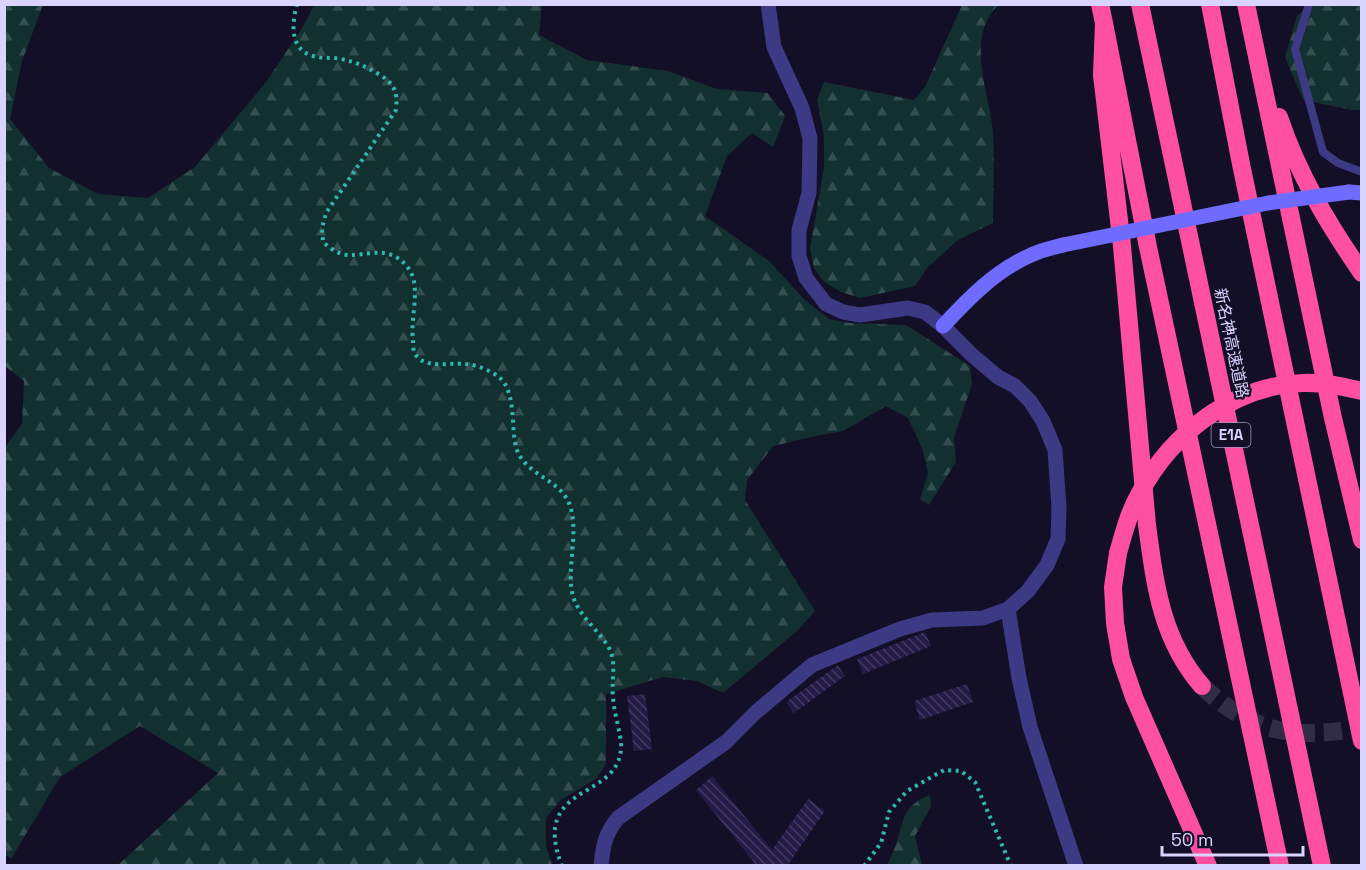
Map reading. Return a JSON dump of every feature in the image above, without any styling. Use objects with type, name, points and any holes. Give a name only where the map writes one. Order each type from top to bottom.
[{"type":"highway","points":[[1101,4],[1150,258],[1280,866]]},
{"type":"highway","name":"新名神高速道路","points":[[1140,4],[1322,866]]},
{"type":"highway","points":[[1210,4],[1241,164],[1362,741]]},
{"type":"highway","points":[[1247,11],[1271,96],[1287,142],[1328,223],[1362,273]]},
{"type":"highway","points":[[1247,11],[1316,341],[1362,540]]},
{"type":"highway","points":[[1104,23],[1102,75],[1122,246],[1153,569],[1165,622],[1175,647],[1188,669],[1202,686]]},
{"type":"highway","points":[[1208,866],[1134,697],[1121,659],[1115,623],[1113,587],[1118,553],[1127,520],[1156,466],[1179,440],[1204,418],[1237,399],[1269,388],[1302,383],[1335,384],[1362,391]]},
{"type":"street","points":[[601,866],[603,846],[609,830],[618,818],[726,742],[756,712],[812,665],[900,629],[932,620],[983,618],[1008,609],[1028,591],[1047,565],[1058,538],[1059,508],[1054,450],[1043,421],[1030,401],[1015,386],[973,356],[943,326],[925,312],[908,308],[860,315],[843,312],[826,304],[806,278],[799,256],[799,239],[809,193],[810,138],[802,108],[774,47],[768,4]]},
{"type":"street","points":[[943,326],[978,289],[1003,270],[1032,254],[1063,245],[1268,203],[1355,192]]},
{"type":"street","points":[[1008,609],[1019,678],[1030,727],[1076,866]]},
{"type":"lane","points":[[1310,4],[1295,49],[1323,152],[1338,163],[1362,172]]},
{"type":"path","points":[[297,4],[292,21],[294,38],[299,47],[314,56],[365,65],[388,80],[394,86],[398,97],[396,110],[327,213],[322,228],[323,242],[346,255],[384,253],[396,257],[411,271],[416,285],[412,337],[414,353],[422,360],[434,364],[466,364],[483,369],[500,378],[508,389],[516,449],[526,466],[560,488],[570,506],[574,544],[572,591],[575,604],[609,649],[614,661],[613,698],[621,743],[620,756],[606,778],[571,800],[556,819],[554,830],[556,849],[562,866]]},
{"type":"path","points":[[864,866],[881,843],[889,812],[907,791],[944,770],[961,771],[975,782],[1011,866]]},
{"type":"green space","points":[[4,5],[43,5],[22,61],[10,119],[49,168],[98,194],[148,198],[195,167],[267,81],[304,25],[314,5],[542,5],[539,35],[587,60],[668,71],[717,89],[768,93],[785,116],[773,147],[752,133],[727,156],[705,216],[769,261],[805,300],[829,319],[850,323],[906,325],[970,366],[972,384],[954,437],[956,462],[929,505],[920,499],[928,473],[922,448],[908,418],[886,406],[843,431],[773,446],[747,480],[745,500],[815,611],[797,631],[723,693],[697,681],[663,677],[606,694],[606,764],[597,778],[561,800],[546,818],[546,846],[552,865],[118,865],[218,773],[140,726],[60,777],[11,859],[4,854],[4,449],[22,424],[24,381],[5,366]]},
{"type":"green space","points":[[962,5],[998,5],[988,19],[982,34],[981,50],[993,134],[993,223],[958,240],[927,268],[915,286],[860,298],[841,292],[824,282],[814,268],[810,248],[824,167],[824,136],[817,100],[824,82],[914,100],[925,87]]},
{"type":"green space","points":[[1309,5],[1361,5],[1361,110],[1303,100],[1285,57],[1297,16]]},
{"type":"green space","points":[[930,795],[931,806],[915,836],[922,865],[887,865],[907,812],[916,802]]},
{"type":"building","points":[[925,632],[931,646],[863,674],[857,659]]},
{"type":"building","points":[[838,665],[845,676],[794,713],[786,702]]},
{"type":"building","points":[[967,684],[973,702],[920,720],[914,701]]},
{"type":"building","points":[[645,694],[652,749],[634,751],[627,696]]},
{"type":"building","points":[[712,776],[772,850],[808,799],[825,811],[787,866],[757,866],[696,790]]},
{"type":"tunnel","points":[[1202,686],[1220,702],[1239,714],[1276,729],[1316,733],[1362,728]]}]
